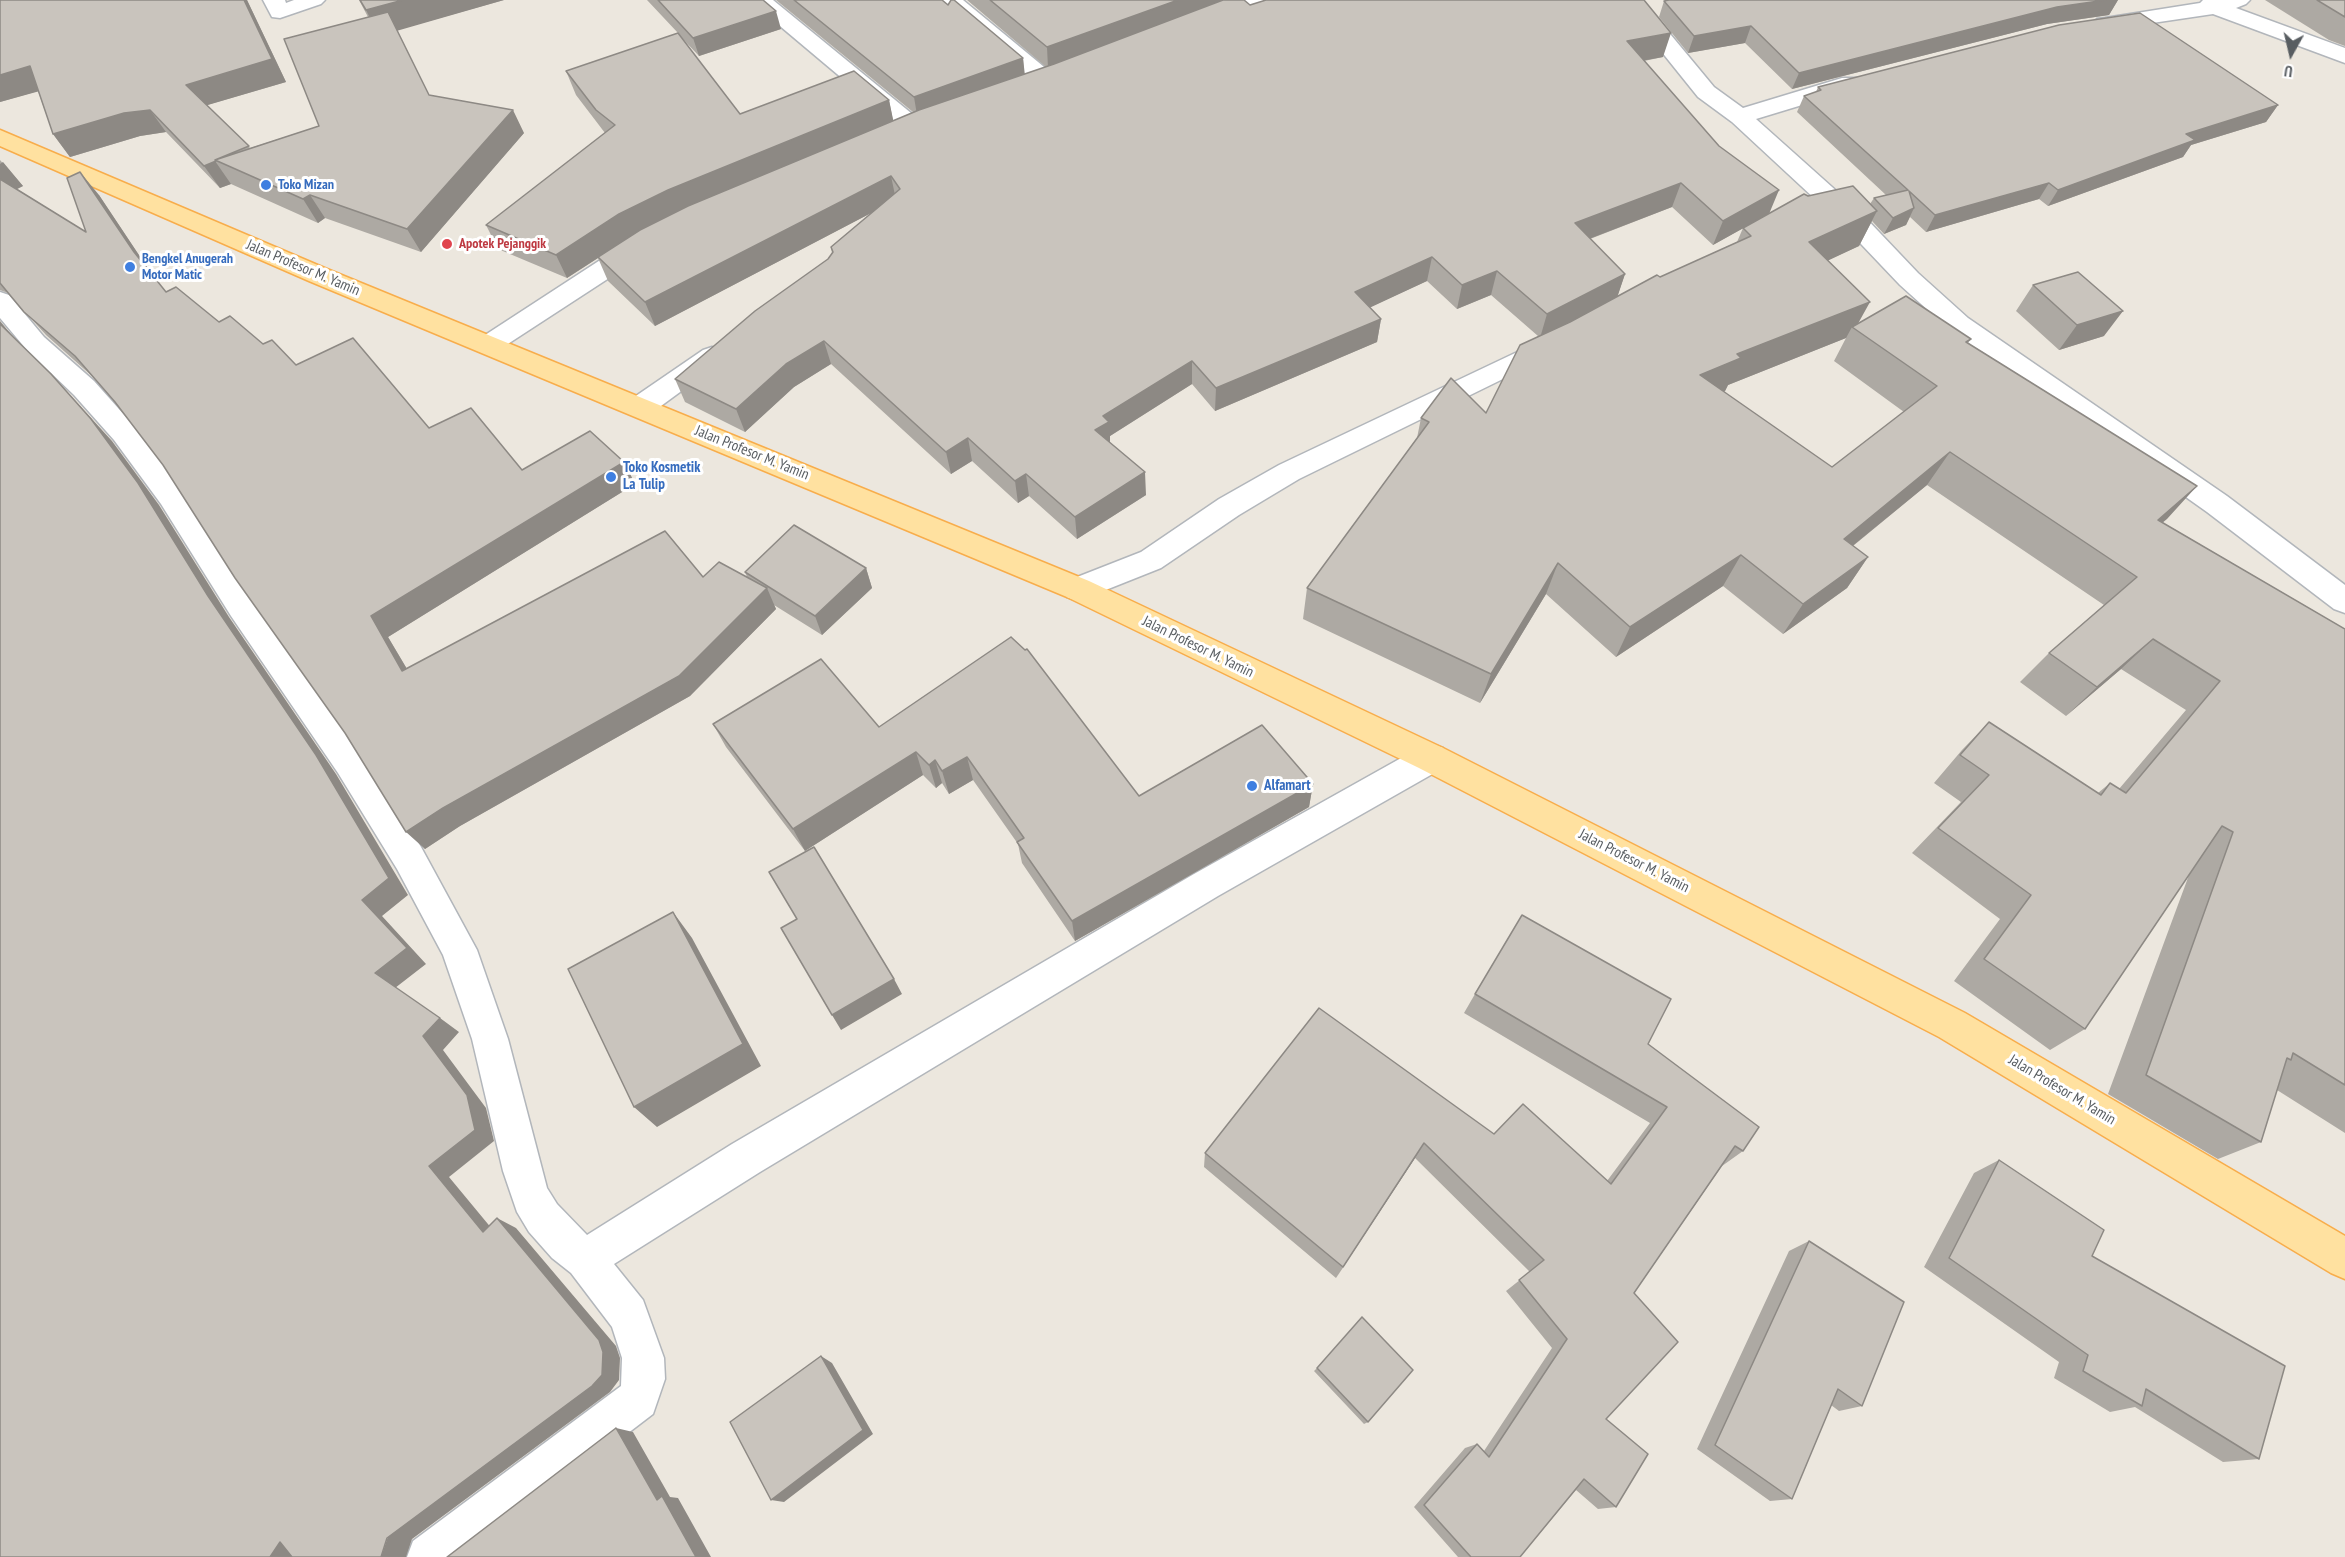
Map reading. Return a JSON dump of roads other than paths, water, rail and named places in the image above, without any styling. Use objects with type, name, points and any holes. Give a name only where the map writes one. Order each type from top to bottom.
[{"type":"main road","name":"Jalan Profesor M. Yamin","points":[[0,137],[318,275],[1078,589],[1431,758],[1952,1024],[2345,1259]]},
{"type":"street","points":[[274,0],[280,12],[314,0]]},
{"type":"street","points":[[760,0],[925,123],[892,136]]},
{"type":"street","points":[[950,0],[1046,80]]},
{"type":"street","points":[[1182,29],[1263,0]]},
{"type":"street","points":[[2081,28],[2205,4],[2239,0]]},
{"type":"street","points":[[2205,4],[2345,56]]},
{"type":"street","points":[[1644,7],[1698,84],[1740,117],[1814,202],[1851,218],[1909,279],[1959,324],[2217,504],[2345,601]]},
{"type":"street","points":[[1740,117],[1802,96],[1866,79]]},
{"type":"street","points":[[488,345],[569,291],[658,237]]},
{"type":"street","points":[[0,301],[36,343],[84,388],[171,495],[242,608],[350,763],[409,858],[463,961],[490,1039],[522,1172],[531,1198],[543,1218],[566,1244],[585,1259],[628,1315],[643,1358],[644,1379],[638,1400],[429,1557]]},
{"type":"street","points":[[1078,589],[1151,560],[1228,507],[1289,472],[1574,334]]},
{"type":"street","points":[[640,407],[727,345]]},
{"type":"street","points":[[585,1259],[746,1158],[1206,885],[1431,758]]},
{"type":"place","name":"Toko Mizan","points":[[266,185]]},
{"type":"place","name":"Apotek Pejanggik","points":[[447,244]]},
{"type":"place","name":"Bengkel Anugerah Motor Matic","points":[[130,267]]},
{"type":"place","name":"Toko Kosmetik La Tulip","points":[[611,477]]},
{"type":"place","name":"Alfamart","points":[[1252,786]]}]
